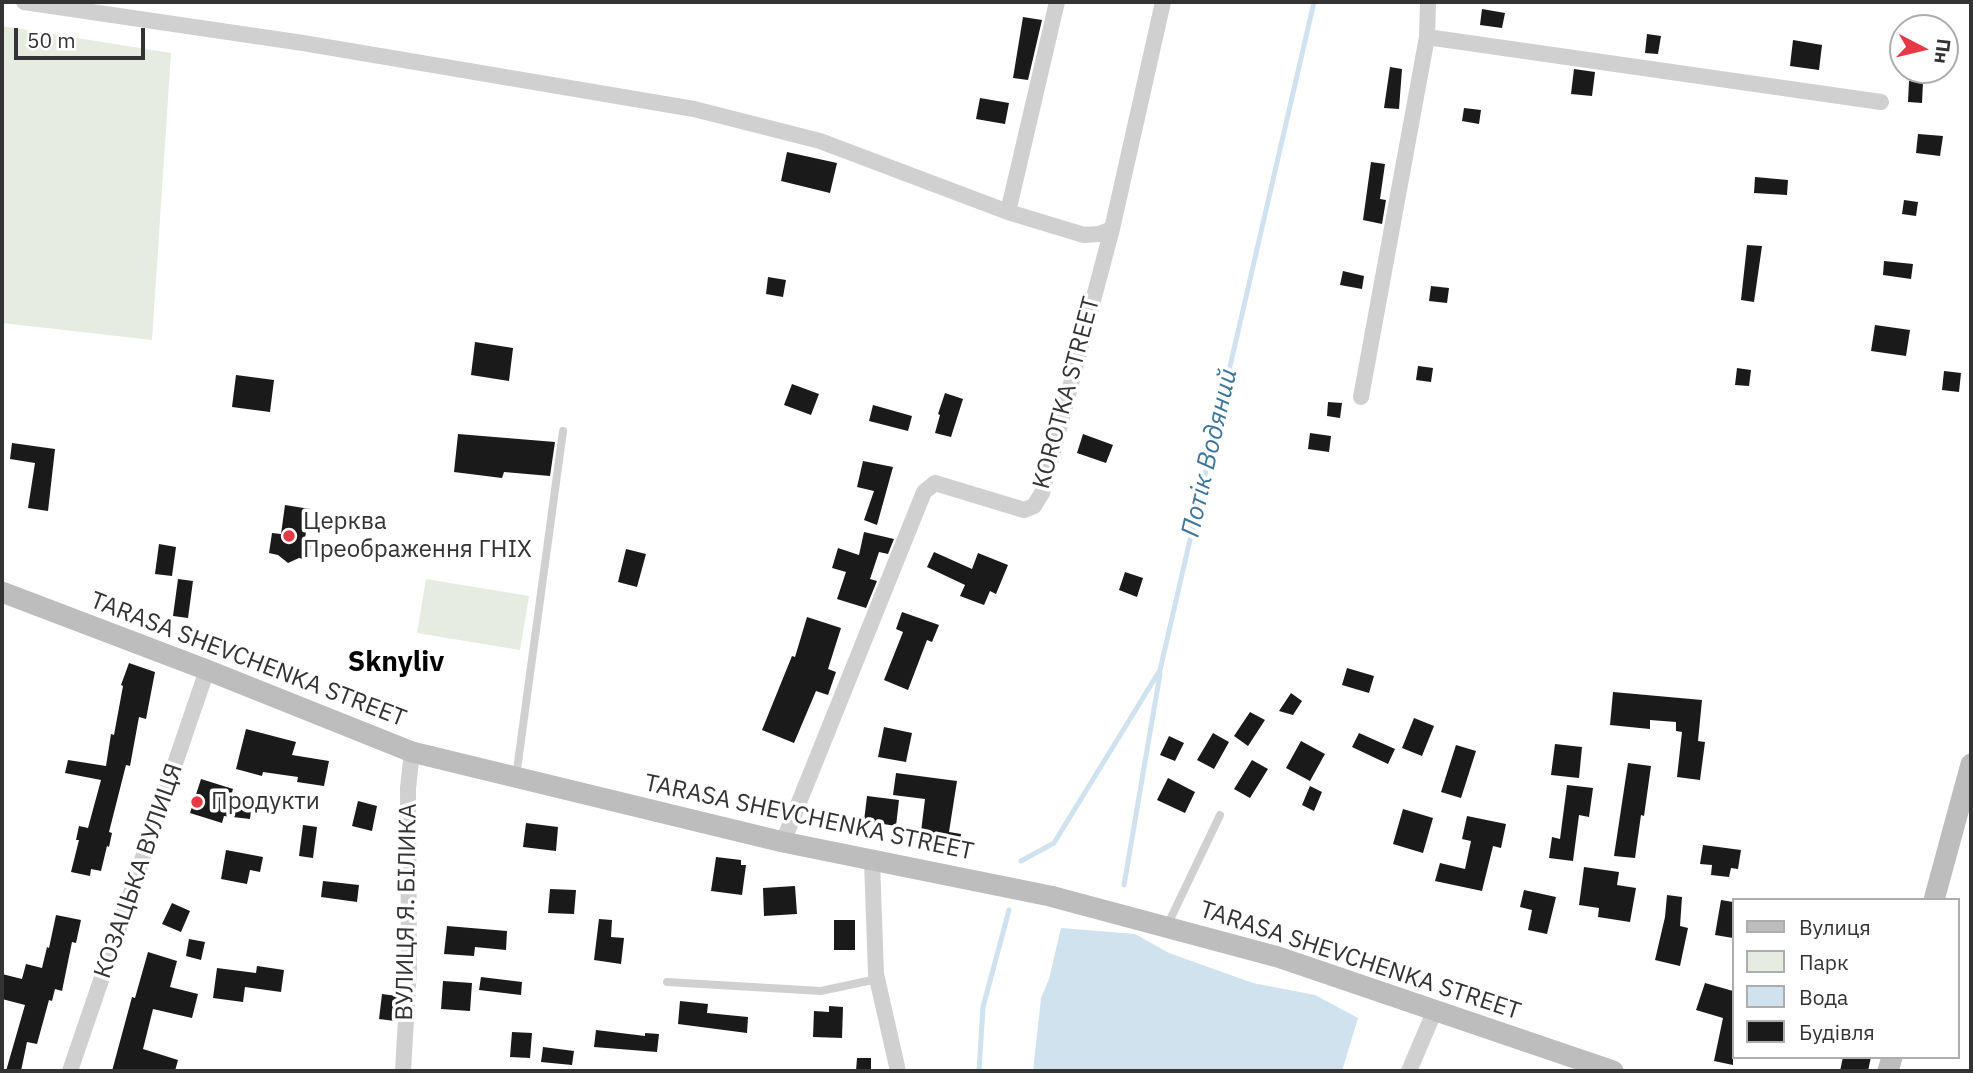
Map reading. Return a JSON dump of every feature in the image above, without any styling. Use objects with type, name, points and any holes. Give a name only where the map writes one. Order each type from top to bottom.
[{"type":"street","points":[[24,2],[303,43],[694,109],[820,141],[1009,212],[1084,234],[1099,234],[1112,229]]},
{"type":"street","points":[[1009,212],[1057,2]]},
{"type":"street","name":"KOROTKA STREET","points":[[783,842],[924,492],[935,483],[1024,510],[1034,506],[1042,493],[1112,229],[1163,2]]},
{"type":"street","points":[[1362,397],[1427,37],[1428,2]]},
{"type":"street","points":[[1427,37],[1881,103]]},
{"type":"street","name":"TARASA SHEVCHENKA STREET","points":[[2,592],[412,752],[783,842],[1050,896],[1167,927],[1278,957],[1613,1071]]},
{"type":"street","name":"КОЗАЦЬКА ВУЛИЦЯ","points":[[70,1071],[207,670]]},
{"type":"street","name":"ВУЛИЦЯ Я. БІЛИКА","points":[[403,1071],[409,968],[408,788],[412,752]]},
{"type":"street","points":[[1935,898],[1971,764]]},
{"type":"street","points":[[872,861],[877,979],[898,1071]]},
{"type":"street","points":[[1409,1071],[1434,1010]]},
{"type":"lane","points":[[516,777],[563,431]]},
{"type":"lane","points":[[1167,927],[1220,814]]},
{"type":"lane","points":[[667,982],[821,991],[877,979]]},
{"type":"green space","points":[[2,26],[171,53],[152,340],[2,323]]},
{"type":"green space","points":[[426,579],[529,596],[520,650],[417,633]]},
{"type":"water","points":[[1061,928],[1135,934],[1169,953],[1253,983],[1315,995],[1358,1018],[1342,1071],[1033,1071],[1041,998],[1049,979]]},
{"type":"building","points":[[1482,9],[1505,13],[1502,28],[1480,25]]},
{"type":"building","points":[[1023,17],[1042,20],[1028,80],[1013,78]]},
{"type":"building","points":[[1647,34],[1661,36],[1658,54],[1645,53]]},
{"type":"building","points":[[1793,40],[1822,45],[1819,70],[1790,66]]},
{"type":"building","points":[[1390,67],[1402,69],[1399,109],[1384,108]]},
{"type":"building","points":[[1574,69],[1595,72],[1592,96],[1571,94]]},
{"type":"building","points":[[1909,84],[1923,84],[1922,103],[1908,102]]},
{"type":"building","points":[[980,98],[1009,103],[1005,124],[976,119]]},
{"type":"building","points":[[1464,108],[1481,110],[1479,124],[1462,121]]},
{"type":"building","points":[[1918,134],[1943,136],[1940,156],[1916,153]]},
{"type":"building","points":[[787,152],[837,163],[830,193],[781,181]]},
{"type":"building","points":[[1371,162],[1385,164],[1380,199],[1386,200],[1382,224],[1363,220]]},
{"type":"building","points":[[1755,177],[1788,180],[1787,195],[1754,193]]},
{"type":"building","points":[[1904,200],[1918,202],[1916,216],[1902,214]]},
{"type":"building","points":[[1747,245],[1762,246],[1754,302],[1741,300]]},
{"type":"building","points":[[1884,261],[1913,264],[1911,279],[1883,275]]},
{"type":"building","points":[[1343,271],[1364,276],[1362,289],[1340,285]]},
{"type":"building","points":[[768,277],[786,280],[783,297],[766,294]]},
{"type":"building","points":[[1431,286],[1449,288],[1447,303],[1429,301]]},
{"type":"building","points":[[1875,325],[1910,330],[1906,356],[1871,351]]},
{"type":"building","points":[[475,342],[513,348],[509,381],[471,375]]},
{"type":"building","points":[[1418,366],[1433,368],[1431,382],[1416,380]]},
{"type":"building","points":[[1737,368],[1751,370],[1749,386],[1735,385]]},
{"type":"building","points":[[1944,371],[1961,373],[1959,392],[1942,390]]},
{"type":"building","points":[[236,375],[274,380],[270,412],[232,407]]},
{"type":"building","points":[[792,384],[819,394],[811,415],[784,405]]},
{"type":"building","points":[[945,393],[963,399],[951,437],[935,433]]},
{"type":"building","points":[[1328,402],[1342,403],[1340,418],[1327,416]]},
{"type":"building","points":[[873,405],[912,416],[908,431],[869,421]]},
{"type":"building","points":[[1310,433],[1331,436],[1329,452],[1308,449]]},
{"type":"building","points":[[458,434],[555,442],[550,476],[504,472],[502,478],[454,472]]},
{"type":"building","points":[[1083,434],[1113,445],[1106,463],[1077,453]]},
{"type":"building","points":[[12,443],[55,449],[48,511],[28,508],[35,463],[10,459]]},
{"type":"building","points":[[863,461],[893,467],[877,525],[864,520],[874,491],[857,487]]},
{"type":"building","name":"Церква Преображення ГНІХ","points":[[285,505],[310,509],[305,538],[312,539],[310,553],[305,552],[304,559],[299,558],[288,563],[278,555],[269,553],[272,533],[281,534]]},
{"type":"building","points":[[864,532],[894,539],[888,554],[879,552],[870,579],[877,581],[866,608],[837,599],[846,572],[832,568],[838,548],[859,555]]},
{"type":"building","points":[[159,544],[176,547],[172,576],[155,574]]},
{"type":"building","points":[[626,549],[646,554],[637,587],[618,582]]},
{"type":"building","points":[[934,552],[972,569],[978,553],[1008,565],[996,594],[990,591],[984,605],[960,596],[965,585],[927,567]]},
{"type":"building","points":[[1125,572],[1143,578],[1137,597],[1119,590]]},
{"type":"building","points":[[178,579],[193,581],[188,618],[173,616]]},
{"type":"building","points":[[902,612],[939,625],[932,642],[927,640],[908,690],[884,680],[903,632],[896,629]]},
{"type":"building","points":[[807,617],[841,628],[828,669],[836,672],[828,695],[816,691],[794,743],[762,730],[792,656],[795,657]]},
{"type":"building","points":[[129,663],[155,672],[146,719],[139,717],[130,766],[126,765],[109,832],[112,833],[109,847],[107,846],[101,871],[91,869],[90,876],[71,872],[79,840],[76,840],[79,826],[88,828],[101,780],[65,773],[68,760],[106,766],[111,734],[114,735],[123,686],[121,685]]},
{"type":"building","points":[[1347,668],[1374,676],[1369,693],[1342,685]]},
{"type":"building","points":[[1613,692],[1702,700],[1698,741],[1705,742],[1700,780],[1677,777],[1682,732],[1676,731],[1676,722],[1650,720],[1650,729],[1610,725]]},
{"type":"building","points":[[1291,693],[1302,701],[1293,715],[1279,711]]},
{"type":"building","points":[[1250,712],[1265,720],[1248,746],[1234,736]]},
{"type":"building","points":[[1414,718],[1434,726],[1422,756],[1402,748]]},
{"type":"building","points":[[884,727],[912,733],[906,762],[878,757]]},
{"type":"building","points":[[246,729],[296,742],[292,755],[329,761],[324,786],[297,782],[298,777],[263,772],[262,776],[236,769]]},
{"type":"building","points":[[1213,733],[1229,742],[1214,769],[1197,760]]},
{"type":"building","points":[[1359,733],[1395,749],[1388,764],[1352,747]]},
{"type":"building","points":[[1169,736],[1184,743],[1175,761],[1160,755]]},
{"type":"building","points":[[1301,741],[1325,754],[1310,781],[1286,768]]},
{"type":"building","points":[[1555,744],[1582,747],[1579,778],[1551,775]]},
{"type":"building","points":[[1456,745],[1476,751],[1461,798],[1441,792]]},
{"type":"building","points":[[1252,760],[1268,769],[1250,798],[1234,789]]},
{"type":"building","points":[[1628,763],[1651,766],[1635,858],[1614,856]]},
{"type":"building","points":[[896,773],[957,781],[949,832],[961,834],[959,849],[920,840],[925,799],[893,795]]},
{"type":"building","points":[[1168,778],[1195,792],[1185,813],[1157,800]]},
{"type":"building","points":[[201,779],[233,789],[230,799],[252,802],[250,819],[224,816],[222,823],[190,813]]},
{"type":"building","points":[[1567,785],[1593,788],[1589,817],[1579,815],[1573,861],[1549,858],[1552,837],[1560,839]]},
{"type":"building","points":[[1310,786],[1322,792],[1314,811],[1302,805]]},
{"type":"building","points":[[867,796],[899,800],[896,826],[864,821]]},
{"type":"building","points":[[358,801],[377,806],[372,831],[352,826]]},
{"type":"building","points":[[1403,809],[1433,818],[1423,853],[1393,844]]},
{"type":"building","points":[[1467,816],[1506,824],[1501,848],[1493,846],[1482,891],[1435,881],[1440,863],[1465,869],[1471,841],[1462,839]]},
{"type":"building","points":[[526,823],[558,827],[556,851],[523,847]]},
{"type":"building","points":[[303,825],[317,827],[313,858],[299,856]]},
{"type":"building","points":[[1703,845],[1741,850],[1738,869],[1731,868],[1729,877],[1711,875],[1712,865],[1700,864]]},
{"type":"building","points":[[226,850],[263,857],[260,872],[250,870],[247,884],[221,879]]},
{"type":"building","points":[[716,857],[741,860],[741,865],[746,865],[742,895],[711,891]]},
{"type":"building","points":[[1584,867],[1619,872],[1617,885],[1636,888],[1630,922],[1598,917],[1599,908],[1579,905]]},
{"type":"building","points":[[323,881],[359,885],[357,902],[321,897]]},
{"type":"building","points":[[795,886],[797,914],[764,916],[763,888]]},
{"type":"building","points":[[550,889],[576,890],[574,914],[548,913]]},
{"type":"building","points":[[1524,890],[1556,897],[1547,934],[1528,930],[1532,910],[1520,907]]},
{"type":"building","points":[[1667,895],[1682,897],[1680,926],[1688,928],[1680,966],[1655,960]]},
{"type":"building","points":[[1721,900],[1731,902],[1731,938],[1715,935]]},
{"type":"building","points":[[172,903],[190,911],[181,932],[162,924]]},
{"type":"building","points":[[56,915],[81,920],[76,943],[72,942],[62,991],[55,989],[52,1001],[49,1000],[37,1044],[27,1042],[21,1071],[6,1071],[25,1005],[2,999],[2,974],[22,979],[26,964],[42,968]]},
{"type":"building","points":[[599,919],[612,920],[611,937],[624,938],[621,964],[594,960]]},
{"type":"building","points":[[834,920],[855,920],[855,950],[834,950]]},
{"type":"building","points":[[447,926],[507,931],[506,950],[475,947],[474,956],[444,954]]},
{"type":"building","points":[[189,939],[205,942],[201,960],[186,956]]},
{"type":"building","points":[[148,952],[177,961],[170,987],[198,994],[192,1018],[153,1009],[143,1049],[178,1060],[175,1071],[112,1071],[132,997],[135,998]]},
{"type":"building","points":[[257,966],[284,970],[281,992],[245,987],[243,1002],[213,998],[217,968],[256,973]]},
{"type":"building","points":[[481,977],[522,982],[521,995],[479,990]]},
{"type":"building","points":[[443,981],[472,983],[470,1011],[441,1009]]},
{"type":"building","points":[[1705,983],[1731,990],[1733,1065],[1714,1061],[1723,1018],[1696,1010]]},
{"type":"building","points":[[382,994],[397,996],[395,1021],[379,1019]]},
{"type":"building","points":[[680,1001],[708,1004],[707,1013],[748,1017],[747,1033],[678,1024]]},
{"type":"building","points":[[829,1006],[843,1007],[842,1038],[813,1037],[814,1011],[829,1012]]},
{"type":"building","points":[[596,1030],[645,1036],[645,1033],[659,1034],[657,1052],[594,1047]]},
{"type":"building","points":[[512,1032],[532,1033],[530,1058],[510,1057]]},
{"type":"building","points":[[543,1047],[574,1051],[572,1065],[541,1062]]},
{"type":"building","points":[[857,1058],[871,1058],[871,1071],[856,1071]]},
{"type":"building","points":[[1843,1059],[1871,1059],[1868,1071],[1840,1071]]},
{"type":"waterway","name":"Потік Водяний","points":[[1021,861],[1054,843],[1160,670],[1314,2]]},
{"type":"waterway","points":[[1124,885],[1160,674]]},
{"type":"waterway","name":"Потік Водяний","points":[[979,1071],[983,1007],[1009,910]]},
{"type":"place","name":"Церква Преображення ГНІХ","points":[[289,536]]},
{"type":"place","name":"Продукти","points":[[197,802]]},
{"type":"district","name":"Sknyliv","points":[[396,663]]}]
